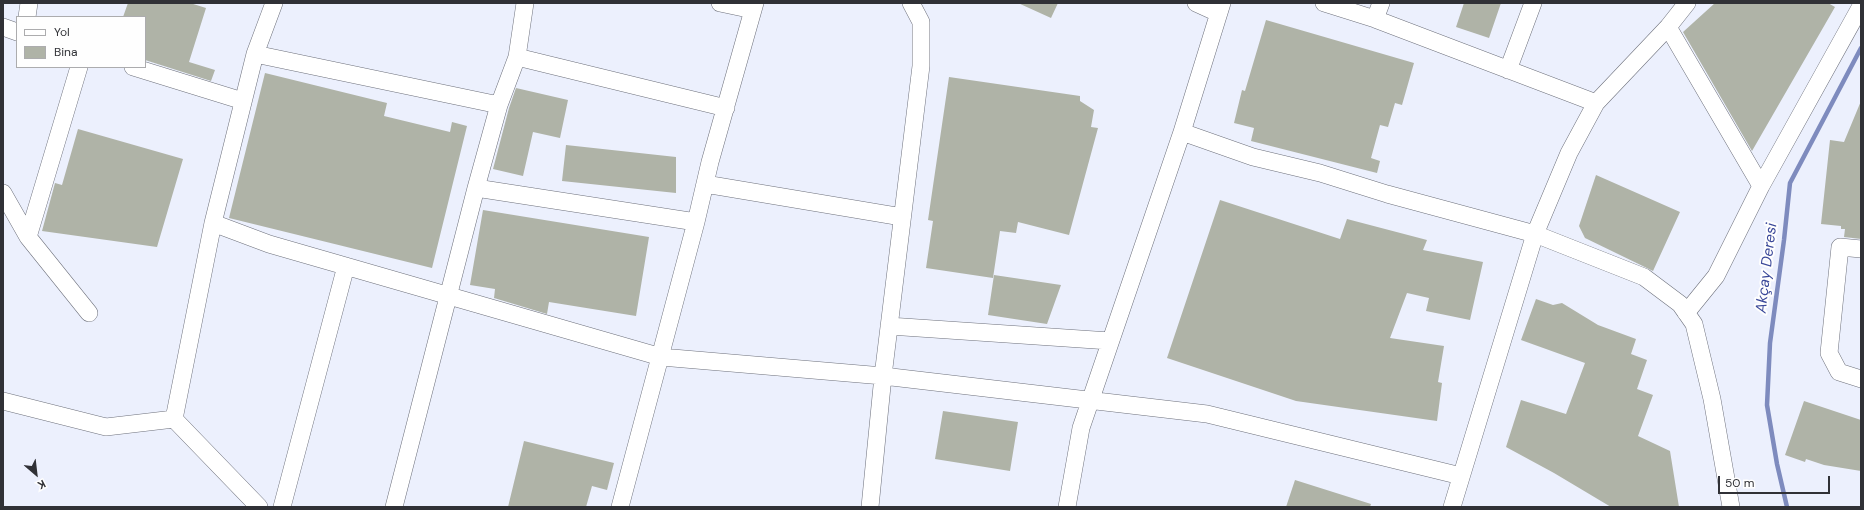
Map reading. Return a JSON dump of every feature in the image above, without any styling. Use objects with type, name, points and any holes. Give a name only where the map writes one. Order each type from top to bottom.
[{"type":"street","points":[[27,16],[28,3]]},
{"type":"street","points":[[174,419],[213,223],[255,54],[274,3]]},
{"type":"street","points":[[394,507],[447,295],[476,188],[499,106],[517,57],[525,3]]},
{"type":"street","points":[[620,507],[661,357],[705,184],[754,7],[720,3]]},
{"type":"street","points":[[870,507],[882,376],[921,66],[921,22],[911,3]]},
{"type":"street","points":[[1067,507],[1081,428],[1182,132],[1220,8],[1196,3]]},
{"type":"street","points":[[1324,3],[1375,20],[1596,103]]},
{"type":"street","points":[[1375,20],[1381,3]]},
{"type":"street","points":[[1508,70],[1533,3]]},
{"type":"street","points":[[1452,507],[1535,234],[1569,153],[1596,103],[1668,27],[1687,3]]},
{"type":"street","points":[[1686,313],[1716,276],[1761,186],[1861,6]]},
{"type":"street","points":[[3,27],[16,32]]},
{"type":"street","points":[[1668,27],[1761,186]]},
{"type":"street","points":[[255,54],[499,106]]},
{"type":"street","points":[[517,57],[726,108]]},
{"type":"street","points":[[28,237],[79,68]]},
{"type":"street","points":[[136,68],[243,100]]},
{"type":"street","points":[[1182,132],[1253,157],[1320,173],[1387,194],[1535,234],[1644,277],[1680,304],[1694,324],[1712,400],[1731,507]]},
{"type":"street","points":[[705,184],[902,217]]},
{"type":"street","points":[[476,188],[696,222]]},
{"type":"street","points":[[3,193],[28,237],[89,313]]},
{"type":"street","points":[[213,223],[269,244],[661,357],[882,376],[1090,399],[1207,414],[1461,476]]},
{"type":"street","points":[[1861,249],[1840,247],[1829,353],[1840,372],[1861,379]]},
{"type":"street","points":[[282,507],[346,266]]},
{"type":"street","points":[[889,326],[1110,341]]},
{"type":"street","points":[[3,401],[106,427],[174,419]]},
{"type":"street","points":[[174,419],[259,507]]},
{"type":"building","points":[[128,3],[190,3],[206,8],[189,62],[215,70],[211,81],[146,60],[146,16],[123,16]]},
{"type":"building","points":[[1018,3],[1058,3],[1051,18]]},
{"type":"building","points":[[1464,3],[1501,3],[1489,38],[1456,27]]},
{"type":"building","points":[[1715,3],[1828,3],[1835,7],[1752,151],[1683,32]]},
{"type":"building","points":[[1266,20],[1414,63],[1402,105],[1395,103],[1388,127],[1380,125],[1371,158],[1380,161],[1377,173],[1251,141],[1254,128],[1234,123],[1242,90],[1245,91]]},
{"type":"building","points":[[265,73],[387,103],[384,116],[450,132],[452,122],[467,126],[432,268],[229,218]]},
{"type":"building","points":[[949,77],[1080,96],[1080,101],[1094,110],[1091,127],[1098,128],[1069,235],[1018,222],[1016,233],[1000,231],[993,278],[926,268],[933,221],[928,220]]},
{"type":"building","points":[[516,88],[568,100],[560,138],[533,132],[523,176],[493,169],[509,108]]},
{"type":"building","points":[[1861,101],[1861,239],[1844,237],[1845,229],[1841,229],[1841,226],[1821,224],[1830,140],[1844,142]]},
{"type":"building","points":[[78,129],[183,159],[157,247],[42,231],[55,183],[62,185]]},
{"type":"building","points":[[566,145],[676,157],[676,193],[562,181]]},
{"type":"building","points":[[1596,175],[1680,212],[1653,271],[1585,238],[1579,226]]},
{"type":"building","points":[[1220,200],[1340,239],[1347,219],[1427,240],[1423,250],[1483,262],[1470,320],[1426,311],[1429,298],[1407,293],[1390,338],[1444,346],[1438,382],[1442,383],[1437,421],[1296,401],[1167,358]]},
{"type":"building","points":[[483,210],[649,237],[636,316],[549,302],[547,314],[494,298],[495,289],[470,285]]},
{"type":"building","points":[[994,275],[1061,285],[1047,324],[988,315]]},
{"type":"building","points":[[1536,299],[1553,305],[1562,303],[1598,325],[1636,339],[1631,354],[1647,360],[1637,389],[1653,395],[1638,436],[1670,451],[1679,507],[1611,507],[1554,473],[1506,447],[1521,400],[1566,414],[1585,363],[1521,340]]},
{"type":"building","points":[[1804,401],[1861,420],[1861,471],[1824,465],[1806,459],[1805,462],[1785,455]]},
{"type":"building","points":[[943,411],[1018,422],[1010,471],[935,459]]},
{"type":"building","points":[[524,441],[614,463],[607,490],[592,486],[586,507],[508,507]]},
{"type":"building","points":[[1295,480],[1371,504],[1370,507],[1286,507]]},
{"type":"waterway","name":"Akçay Deresi","points":[[1787,507],[1777,464],[1767,405],[1770,343],[1790,183],[1861,48]]}]
